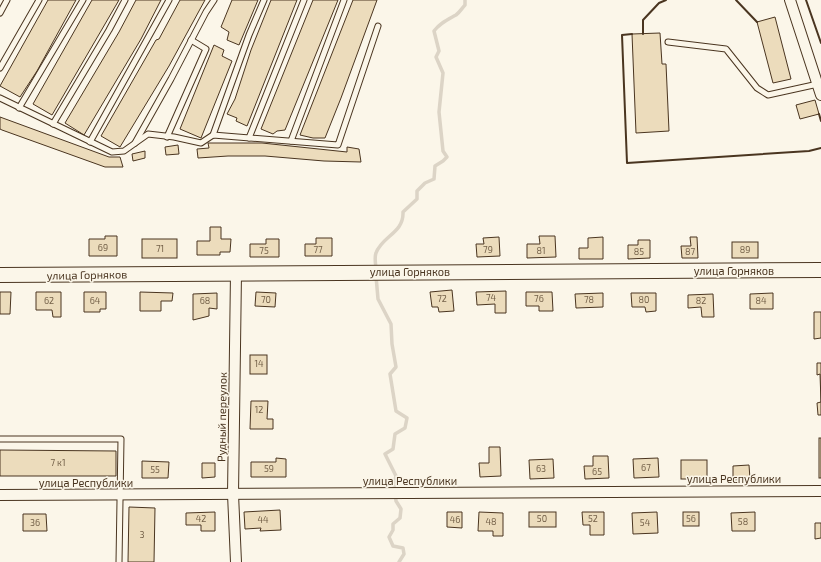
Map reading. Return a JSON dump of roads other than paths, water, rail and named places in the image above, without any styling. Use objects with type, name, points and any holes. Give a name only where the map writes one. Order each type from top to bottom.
[{"type":"street","points":[[790,0],[821,95]]},
{"type":"street","name":"улица Горняков","points":[[0,275],[821,270]]},
{"type":"street","name":"Рудный переулок","points":[[236,273],[233,494],[236,562]]},
{"type":"street","name":"улица Республики","points":[[0,495],[821,491]]},
{"type":"lane","points":[[0,13],[7,0]]},
{"type":"lane","points":[[0,68],[39,0]]},
{"type":"lane","points":[[19,108],[83,0]]},
{"type":"lane","points":[[53,124],[109,30],[125,0]]},
{"type":"lane","points":[[90,142],[169,0]]},
{"type":"lane","points":[[135,144],[206,12],[214,0]]},
{"type":"lane","points":[[0,98],[112,152],[124,151],[148,134],[167,136],[201,143],[213,135],[249,35],[264,0]]},
{"type":"lane","points":[[249,138],[304,0]]},
{"type":"lane","points":[[292,141],[344,0]]},
{"type":"lane","points":[[213,135],[338,144],[378,26]]},
{"type":"lane","points":[[167,136],[206,49],[191,40]]},
{"type":"lane","points":[[668,42],[726,50],[757,88],[768,95],[818,84]]},
{"type":"lane","points":[[0,439],[121,439],[119,562]]},
{"type":"waterway","points":[[376,270],[375,255],[379,247],[400,225],[403,212],[417,199],[417,191],[425,183],[434,179],[435,166],[447,157],[443,151],[439,112],[443,73],[436,57],[439,51],[434,31],[441,24],[459,13],[465,5],[465,0]]},
{"type":"waterway","points":[[376,276],[378,299],[391,324],[392,344],[396,367],[390,374],[396,411],[407,418],[405,428],[395,434],[393,449],[385,454],[396,476],[394,484],[396,501],[401,509],[400,518],[393,524],[393,530],[389,537],[393,546],[403,548],[404,554],[399,562]]}]
